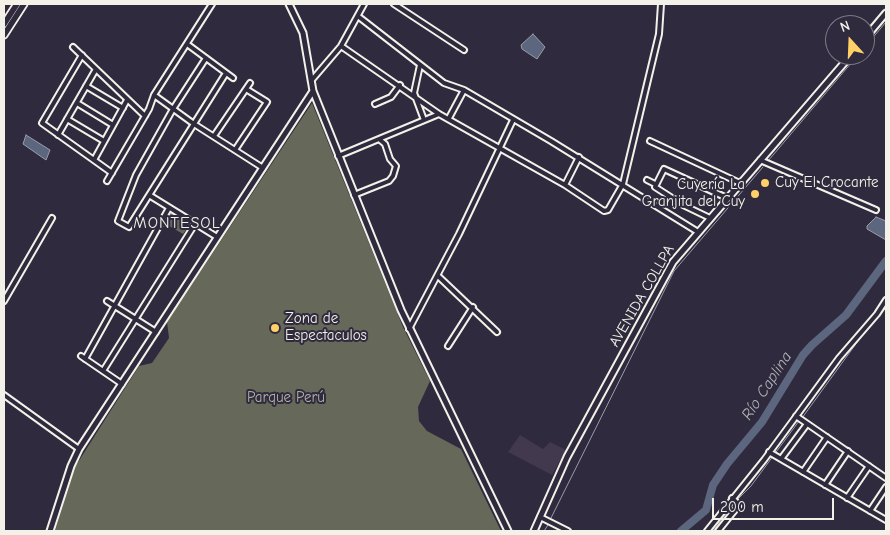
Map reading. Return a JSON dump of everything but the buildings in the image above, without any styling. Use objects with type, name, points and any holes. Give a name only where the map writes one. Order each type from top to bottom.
[{"type":"highway","points":[[4,24],[17,4]]},
{"type":"highway","points":[[4,35],[24,4]]},
{"type":"main road","points":[[289,4],[303,33],[313,91],[409,329],[508,531]]},
{"type":"main road","points":[[875,26],[886,13]]},
{"type":"main road","name":"AVENIDA COLLPA","points":[[534,531],[566,457],[668,270],[698,232],[841,65]]},
{"type":"main road","points":[[50,531],[71,466],[79,449],[313,91]]},
{"type":"street","points":[[107,181],[145,116],[154,94],[212,4]]},
{"type":"street","points":[[311,81],[340,46],[359,16],[364,4]]},
{"type":"street","points":[[394,4],[464,50]]},
{"type":"street","points":[[340,46],[400,85],[439,114],[565,185],[604,211],[608,210],[623,184],[659,34],[661,4]]},
{"type":"street","points":[[359,16],[420,65],[452,87],[464,90],[579,157],[698,232]]},
{"type":"street","points":[[187,44],[233,78]]},
{"type":"street","points":[[73,47],[145,116]]},
{"type":"street","points":[[82,55],[42,123],[112,173]]},
{"type":"street","points":[[206,58],[173,109],[136,175],[118,221],[129,227],[226,73]]},
{"type":"street","points":[[420,65],[414,93],[424,120]]},
{"type":"street","points":[[58,135],[96,69]]},
{"type":"street","points":[[214,136],[250,83]]},
{"type":"street","points":[[375,104],[391,97],[400,85]]},
{"type":"street","points":[[86,86],[123,108]]},
{"type":"street","points":[[235,150],[266,102],[246,89]]},
{"type":"street","points":[[449,118],[464,90]]},
{"type":"street","points":[[154,94],[194,124],[263,168]]},
{"type":"street","points":[[94,160],[127,100]]},
{"type":"street","points":[[77,102],[113,124]]},
{"type":"street","points":[[338,156],[439,114]]},
{"type":"street","points":[[67,119],[104,141]]},
{"type":"street","points":[[409,329],[438,276],[514,120]]},
{"type":"street","points":[[354,196],[389,181],[393,176],[395,164],[390,160],[385,144],[379,139]]},
{"type":"street","points":[[650,141],[740,183]]},
{"type":"street","points":[[565,185],[579,157]]},
{"type":"street","points":[[760,160],[876,210]]},
{"type":"street","points":[[655,184],[666,169],[727,198]]},
{"type":"street","points":[[647,180],[683,205],[710,218]]},
{"type":"street","points":[[149,195],[217,238]]},
{"type":"street","points":[[122,384],[83,357],[116,306],[169,208]]},
{"type":"street","points":[[4,302],[52,218]]},
{"type":"street","points":[[103,370],[195,224]]},
{"type":"street","points":[[438,276],[497,332]]},
{"type":"street","points":[[707,531],[773,454],[839,358],[877,314],[886,300]]},
{"type":"street","points":[[107,301],[156,332]]},
{"type":"street","points":[[448,346],[472,308]]},
{"type":"street","points":[[4,395],[79,449]]},
{"type":"street","points":[[799,418],[886,478]]},
{"type":"street","points":[[781,459],[807,424]]},
{"type":"street","points":[[802,472],[827,437]]},
{"type":"street","points":[[825,484],[848,451]]},
{"type":"street","points":[[773,454],[884,519],[886,513]]},
{"type":"street","points":[[847,498],[869,466]]},
{"type":"street","points":[[870,511],[886,487]]},
{"type":"street","points":[[718,531],[739,505],[735,500]]},
{"type":"street","points":[[540,517],[568,531]]},
{"type":"shaded area","points":[[520,435],[543,449],[550,442],[566,450],[552,475],[508,452]]},
{"type":"green space","name":"Parque Perú","points":[[312,103],[403,327],[430,381],[418,407],[419,421],[427,431],[461,449],[501,531],[55,531],[75,467],[139,366],[152,363],[169,338],[167,322]]},
{"type":"green space","points":[[170,212],[190,224],[183,234],[164,223]]},
{"type":"water","points":[[533,34],[545,47],[537,59],[522,49],[521,45]]},
{"type":"water","points":[[26,135],[50,150],[46,160],[23,144]]},
{"type":"water","points":[[876,217],[886,221],[886,240],[867,229],[867,226]]},
{"type":"waterway","points":[[875,35],[886,22]]},
{"type":"waterway","points":[[768,161],[850,65]]},
{"type":"waterway","points":[[551,518],[674,271],[763,167]]},
{"type":"waterway","name":"Río Caplina","points":[[681,531],[706,510],[713,485],[727,464],[762,422],[803,355],[846,315],[886,261]]},
{"type":"waterway","points":[[802,418],[866,330],[886,308]]},
{"type":"waterway","points":[[737,500],[751,486],[799,421]]},
{"type":"waterway","points":[[713,531],[734,503]]},
{"type":"waterway","points":[[544,531],[548,525]]},
{"type":"place","name":"Cuy El Crocante","points":[[765,183]]},
{"type":"place","name":"Cuyería La Granjita del Cuy","points":[[755,194]]},
{"type":"place","name":"Zona de Espectaculos","points":[[275,328]]},
{"type":"district","name":"MONTESOL","points":[[177,223]]}]
